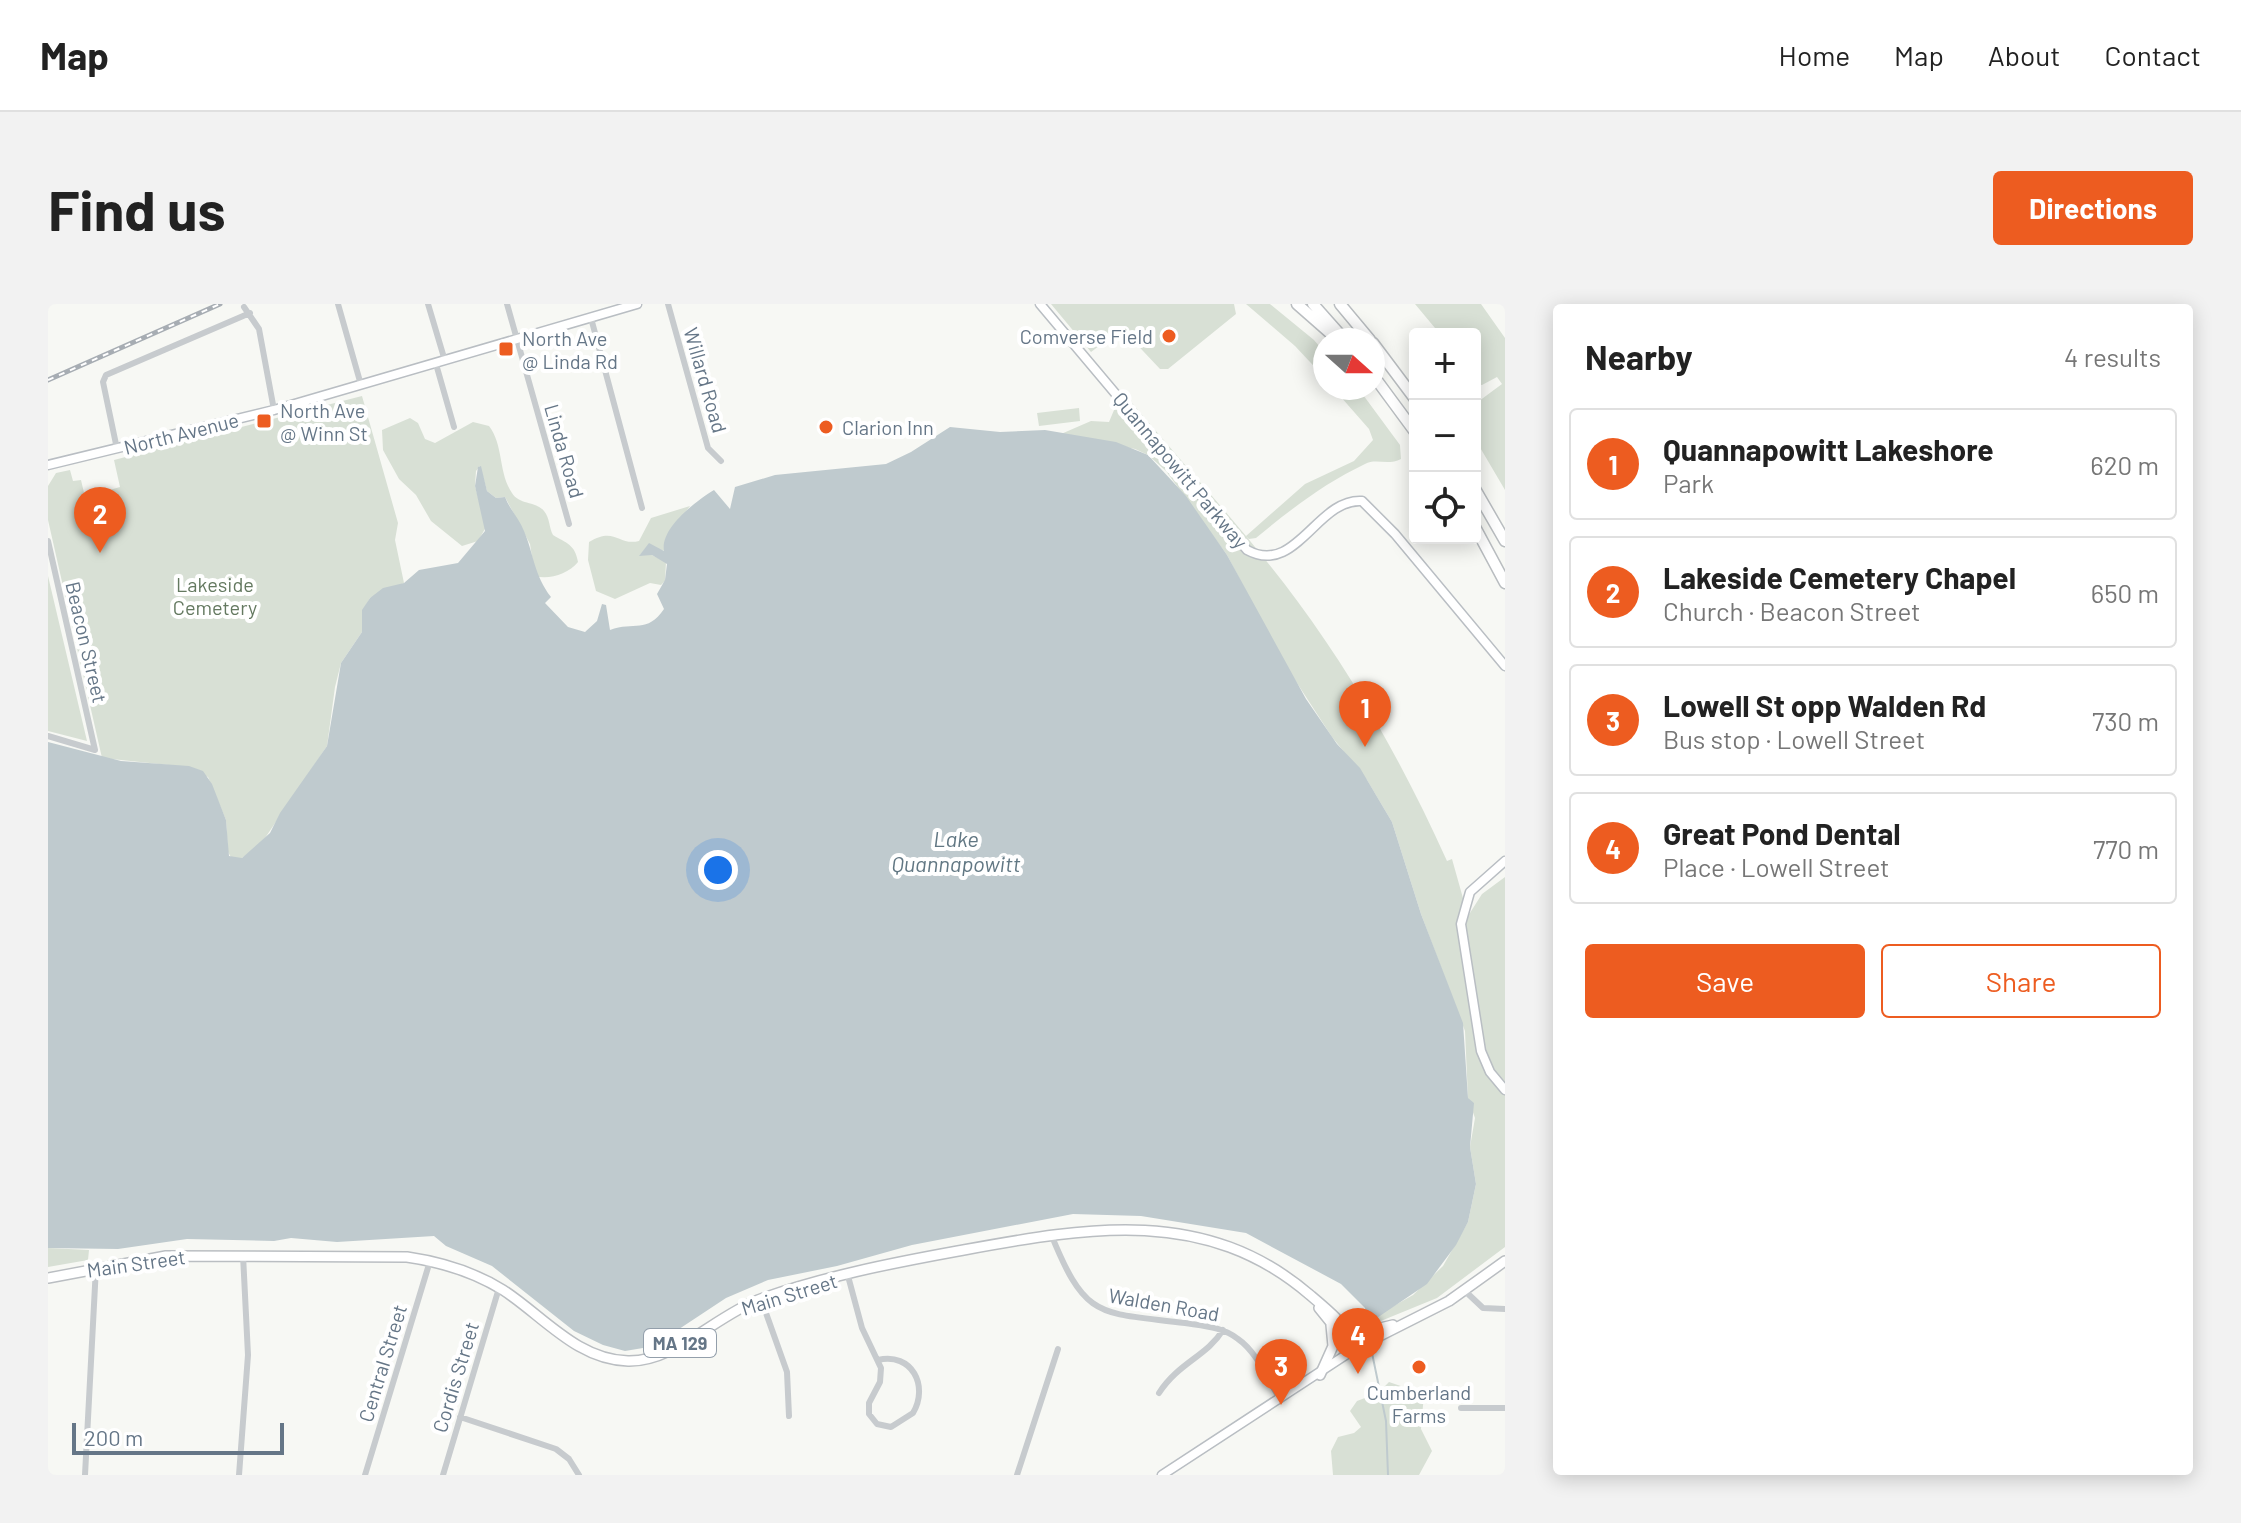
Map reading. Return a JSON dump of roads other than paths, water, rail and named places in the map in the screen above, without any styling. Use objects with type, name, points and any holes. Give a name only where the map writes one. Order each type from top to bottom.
[{"type":"highway","points":[[1297,304],[1324,328]]},
{"type":"highway","points":[[1313,304],[1334,328]]},
{"type":"highway","points":[[1340,304],[1360,328]]},
{"type":"highway","points":[[1385,359],[1409,391]]},
{"type":"highway","points":[[1385,391],[1409,424]]},
{"type":"highway","points":[[1481,499],[1505,541]]},
{"type":"highway","points":[[1481,538],[1505,583]]},
{"type":"main road","name":"Main Street","points":[[48,1278],[156,1257],[393,1255],[460,1269],[499,1288],[569,1340],[600,1355],[628,1361],[665,1351],[761,1299],[848,1276],[1051,1234],[1113,1229],[1213,1241],[1267,1262],[1343,1323],[1358,1347]]},
{"type":"main road","points":[[1358,1347],[1465,1291],[1505,1261]]},
{"type":"main road","name":"Main Street","points":[[1310,1295],[1344,1339],[1358,1347]]},
{"type":"main road","points":[[1343,1323],[1368,1331],[1419,1317]]},
{"type":"main road","points":[[1320,1375],[1333,1346],[1330,1322]]},
{"type":"street","points":[[338,304],[361,385]]},
{"type":"street","points":[[428,304],[454,427]]},
{"type":"street","name":"Linda Road","points":[[507,304],[569,524]]},
{"type":"street","name":"North Avenue","points":[[48,465],[274,410],[637,304]]},
{"type":"street","name":"Willard Road","points":[[668,304],[708,448],[721,461]]},
{"type":"street","name":"Quannapowitt Parkway","points":[[1040,304],[1247,550],[1264,556],[1282,553],[1338,506],[1362,501],[1395,534],[1505,666]]},
{"type":"street","points":[[244,307],[259,329],[274,410]]},
{"type":"street","points":[[117,449],[103,382],[106,375],[125,364],[250,313]]},
{"type":"street","points":[[591,318],[642,508]]},
{"type":"street","name":"Beacon Street","points":[[48,541],[95,750],[48,736]]},
{"type":"street","points":[[1505,861],[1470,892],[1461,919],[1481,1051],[1490,1072],[1505,1090]]},
{"type":"street","name":"Walden Road","points":[[1051,1234],[1073,1284],[1097,1309],[1223,1330],[1248,1348],[1280,1399]]},
{"type":"street","points":[[239,1475],[248,1355],[243,1255]]},
{"type":"street","name":"Central Street","points":[[365,1475],[430,1261]]},
{"type":"street","points":[[85,1475],[96,1267]]},
{"type":"street","points":[[848,1276],[862,1328],[878,1360],[880,1382],[869,1403],[869,1414],[877,1424],[891,1427],[913,1413],[920,1398],[919,1384],[913,1371],[903,1361],[878,1360]]},
{"type":"street","name":"Cordis Street","points":[[443,1475],[499,1288]]},
{"type":"street","points":[[1465,1291],[1482,1307],[1505,1309]]},
{"type":"street","points":[[761,1299],[787,1372],[789,1416]]},
{"type":"street","points":[[1159,1393],[1178,1368],[1214,1343],[1223,1330]]},
{"type":"street","points":[[1162,1475],[1320,1375],[1358,1347]]},
{"type":"street","points":[[1017,1475],[1058,1349]]},
{"type":"street","points":[[1461,1408],[1505,1408]]},
{"type":"street","points":[[460,1417],[550,1446],[569,1459],[579,1475]]},
{"type":"water","name":"Lake Quannapowitt","points":[[950,427],[1000,432],[1045,430],[1116,442],[1148,455],[1186,496],[1227,555],[1306,699],[1337,744],[1360,768],[1392,822],[1421,914],[1463,1023],[1468,1098],[1474,1103],[1470,1147],[1476,1184],[1468,1222],[1456,1245],[1427,1284],[1368,1324],[1365,1308],[1341,1284],[1246,1233],[1141,1216],[1073,1214],[912,1245],[837,1266],[768,1280],[726,1298],[670,1335],[643,1348],[625,1351],[603,1345],[574,1331],[492,1266],[446,1246],[434,1236],[337,1242],[291,1238],[274,1241],[187,1239],[118,1249],[48,1248],[48,742],[121,761],[189,766],[203,771],[212,784],[226,820],[229,856],[242,858],[270,833],[280,813],[327,746],[341,663],[362,632],[362,610],[370,598],[383,588],[404,583],[419,570],[458,563],[485,531],[475,486],[478,467],[481,466],[487,491],[496,498],[505,497],[522,526],[538,573],[551,597],[545,603],[568,627],[585,632],[597,621],[602,604],[606,605],[610,630],[652,622],[664,609],[657,594],[665,580],[667,564],[652,555],[639,556],[649,543],[664,551],[664,542],[673,524],[714,490],[730,509],[735,487],[775,475],[886,464]]},
{"type":"waterway","points":[[1372,1353],[1386,1421],[1388,1475]]},
{"type":"railway","points":[[48,380],[220,304]]},
{"type":"place","name":"Comverse Field","points":[[1169,336]]},
{"type":"place","name":"North Ave @ Linda Rd","points":[[506,349]]},
{"type":"place","name":"North Ave @ Winn St","points":[[264,421]]},
{"type":"place","name":"Clarion Inn","points":[[826,427]]},
{"type":"place","name":"Lakeside Cemetery Chapel","points":[[100,553]]},
{"type":"place","name":"Quannapowitt Lakeshore","points":[[1365,747]]},
{"type":"place","name":"Cumberland Farms","points":[[1419,1367]]},
{"type":"place","name":"Great Pond Dental","points":[[1358,1374]]},
{"type":"place","name":"Lowell St opp Walden Rd","points":[[1281,1405]]},
{"type":"park label","name":"Lakeside Cemetery","points":[[215,596]]}]
